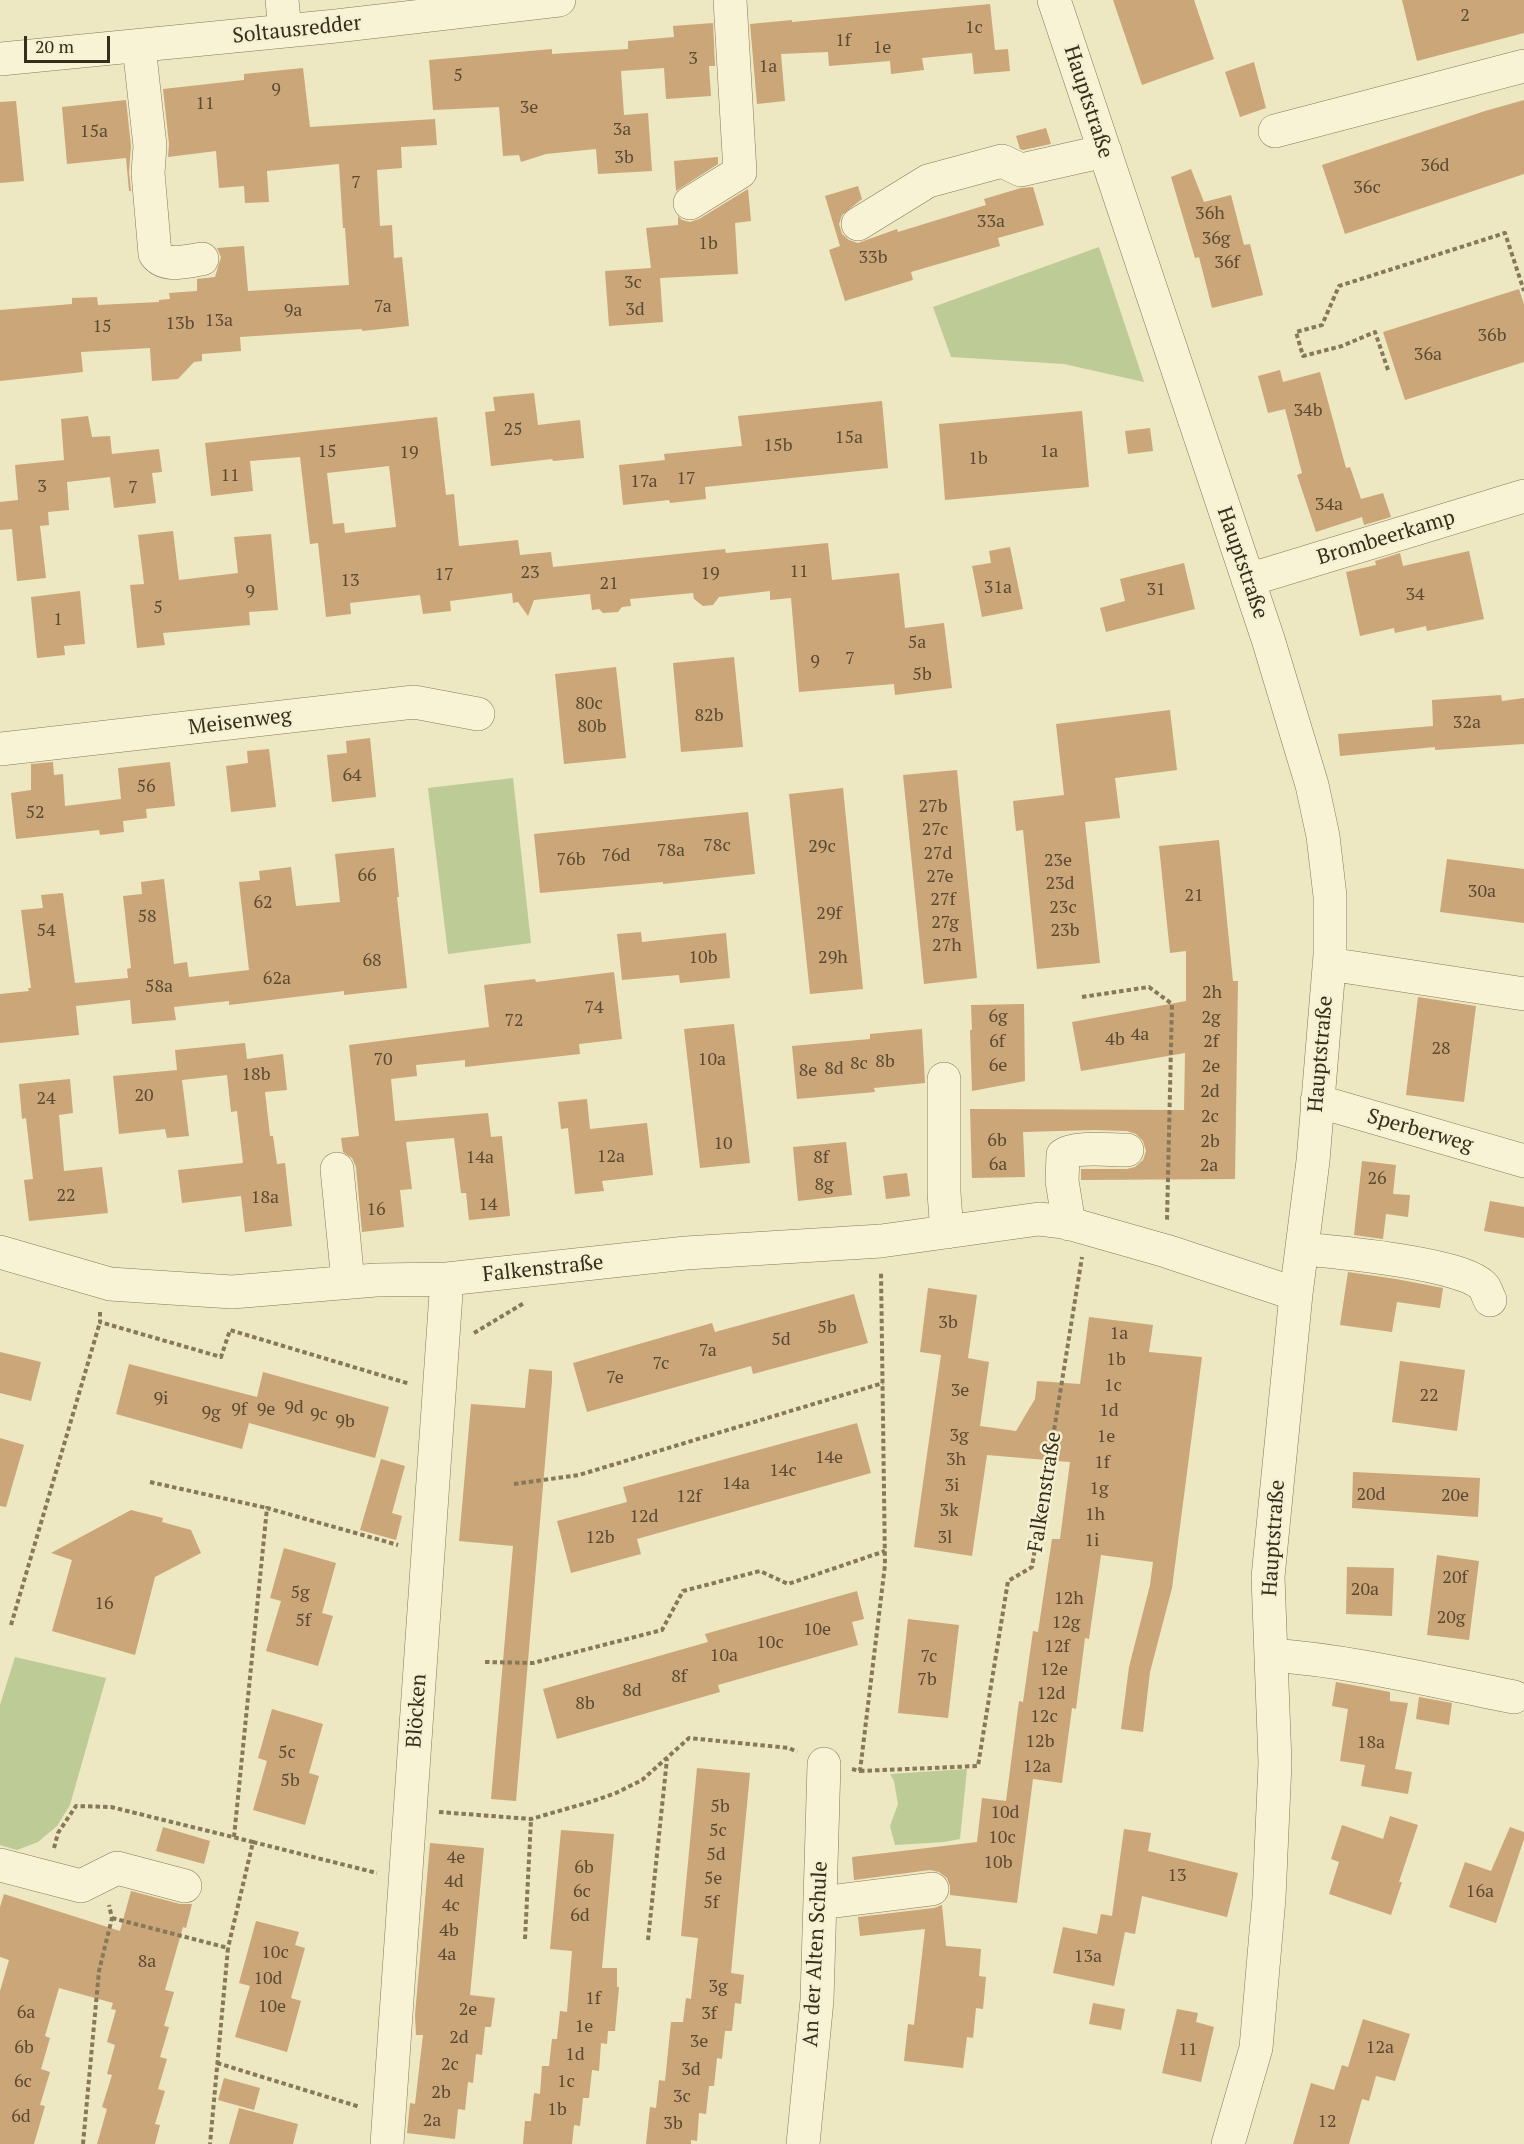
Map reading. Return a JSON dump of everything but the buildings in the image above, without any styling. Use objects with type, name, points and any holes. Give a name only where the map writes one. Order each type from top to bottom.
[{"type":"street","name":"Soltausredder","points":[[0,59],[139,46],[283,16],[559,0]]},
{"type":"street","points":[[690,203],[740,172],[730,0]]},
{"type":"street","name":"Hauptstraße","points":[[1054,0],[1268,639],[1311,784],[1323,836],[1330,896],[1329,964],[1313,1161],[1296,1294],[1268,1577],[1275,1763],[1269,1898],[1256,2048],[1228,2144]]},
{"type":"street","points":[[139,46],[150,146],[148,172],[155,254],[159,260],[167,262],[202,259]]},
{"type":"street","points":[[1275,131],[1524,66]]},
{"type":"street","points":[[858,224],[928,181],[1002,161],[1021,170],[1105,151]]},
{"type":"street","name":"Brombeerkamp","points":[[1248,580],[1524,496]]},
{"type":"street","name":"Meisenweg","points":[[0,749],[414,702],[478,714]]},
{"type":"street","points":[[1329,964],[1524,994]]},
{"type":"street","points":[[944,1079],[944,1193],[947,1232]]},
{"type":"street","name":"Sperberweg","points":[[1317,1101],[1524,1161]]},
{"type":"street","points":[[1078,1226],[1062,1181],[1063,1155],[1066,1152],[1076,1151],[1127,1150]]},
{"type":"street","points":[[337,1169],[348,1282]]},
{"type":"street","name":"Falkenstraße","points":[[0,1252],[110,1284],[232,1292],[348,1282],[447,1279],[686,1253],[881,1241],[1039,1219],[1078,1226],[1166,1251],[1296,1294]]},
{"type":"street","points":[[1302,1249],[1346,1253],[1450,1269],[1483,1286],[1490,1300]]},
{"type":"street","name":"Blöcken","points":[[388,2130],[447,1279]]},
{"type":"street","points":[[1271,1655],[1301,1657],[1377,1670],[1514,1697]]},
{"type":"street","name":"An der Alten Schule","points":[[803,2144],[817,2000],[824,1764]]},
{"type":"street","points":[[0,1865],[81,1886],[117,1868],[185,1886]]},
{"type":"street","points":[[820,1903],[932,1889]]},
{"type":"path","points":[[1388,370],[1375,332],[1342,346],[1303,356],[1296,332],[1322,325],[1340,286],[1505,233],[1524,291]]},
{"type":"path","points":[[1082,997],[1149,987],[1172,1004],[1166,1251]]},
{"type":"path","name":"Falkenstraße","points":[[860,1771],[978,1766],[1008,1581],[1032,1567],[1078,1226]]},
{"type":"path","points":[[410,1810],[531,1819],[616,1793],[642,1780],[689,1738],[789,1748],[824,1764],[860,1771],[885,1565],[881,1241]]},
{"type":"path","points":[[11,1625],[100,1322],[99,1281]]},
{"type":"path","points":[[442,1352],[528,1300]]},
{"type":"path","points":[[100,1322],[221,1357],[230,1330],[439,1393]]},
{"type":"path","points":[[514,1484],[579,1475],[883,1383]]},
{"type":"path","points":[[150,1482],[267,1508],[428,1554]]},
{"type":"path","points":[[234,1837],[267,1508]]},
{"type":"path","points":[[486,1662],[533,1663],[662,1630],[683,1591],[760,1571],[788,1584],[885,1551]]},
{"type":"path","points":[[648,1940],[667,1758]]},
{"type":"path","points":[[525,1939],[531,1819]]},
{"type":"path","points":[[253,1842],[406,1881]]},
{"type":"path","points":[[83,2144],[99,1971],[112,1918],[101,1875]]},
{"type":"path","points":[[112,1918],[228,1948],[210,2144]]},
{"type":"path","points":[[217,2063],[388,2130]]},
{"type":"green space","points":[[1099,247],[1144,382],[1064,364],[951,357],[933,307]]},
{"type":"green space","points":[[513,778],[531,943],[448,954],[428,788]]},
{"type":"green space","points":[[15,1657],[106,1678],[70,1805],[57,1826],[38,1842],[17,1850],[0,1845],[0,1705]]},
{"type":"green space","points":[[967,1769],[960,1839],[895,1845],[890,1826],[898,1804],[894,1781],[890,1774]]}]
